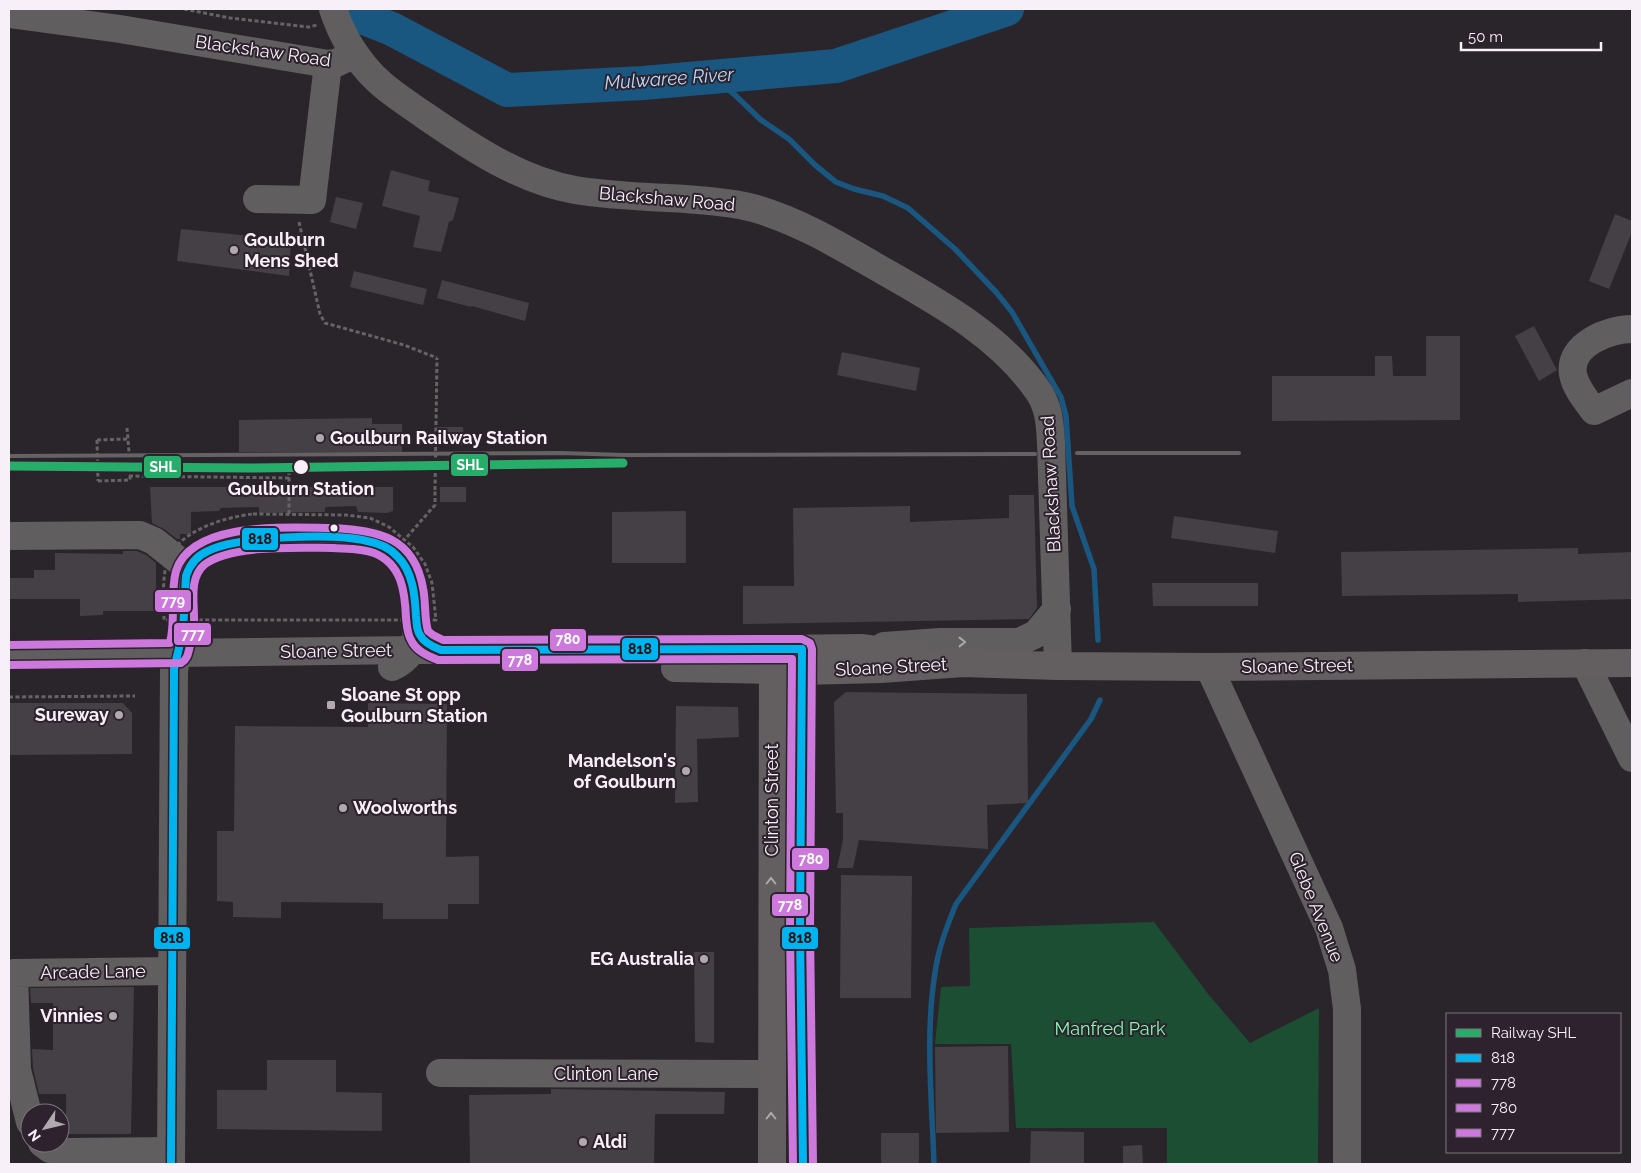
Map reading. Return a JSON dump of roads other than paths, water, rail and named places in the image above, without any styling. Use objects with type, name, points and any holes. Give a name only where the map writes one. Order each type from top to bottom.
[{"type":"main road","name":"Sloane Street","points":[[801,660],[861,648],[963,663]]},
{"type":"main road","name":"Sloane Street","points":[[773,660],[801,660],[881,669],[963,663],[1209,667],[1632,663]]},
{"type":"main road","name":"Clinton Street","points":[[772,1164],[773,660]]},
{"type":"main road","name":"Clinton Street","points":[[801,660],[800,930],[803,1164]]},
{"type":"main road","points":[[771,930],[800,930]]},
{"type":"street","name":"Blackshaw Road","points":[[9,14],[120,29],[328,64],[355,54],[366,69],[394,94],[457,137],[529,177],[573,190],[726,202],[752,207],[806,228],[908,285],[957,315],[993,342],[1013,360],[1037,389],[1045,402],[1049,414],[1052,443],[1058,666]]},
{"type":"street","points":[[331,18],[355,54]]},
{"type":"street","points":[[257,199],[312,200],[328,64]]},
{"type":"street","points":[[1632,328],[1611,331],[1588,342],[1573,362],[1572,373],[1576,385],[1594,411],[1632,393]]},
{"type":"street","points":[[9,536],[140,535],[162,546],[188,568]]},
{"type":"street","points":[[70,1152],[171,1158],[176,661],[174,621],[188,568],[196,558],[207,551],[218,546],[242,541],[333,538],[368,541],[380,545],[392,551],[406,566],[415,591],[421,631],[404,660],[392,667]]},
{"type":"street","points":[[861,648],[940,642],[1019,642],[1036,634],[1056,609]]},
{"type":"street","name":"Sloane Street","points":[[9,670],[176,661],[421,631],[441,650],[773,660]]},
{"type":"street","name":"Sloane Street","points":[[9,656],[392,667],[773,660]]},
{"type":"street","points":[[1585,663],[1632,758]]},
{"type":"street","name":"Glebe Avenue","points":[[1209,667],[1329,928],[1342,970],[1347,1018],[1347,1164]]},
{"type":"street","name":"Arcade Lane","points":[[25,1103],[16,1070],[14,973],[172,971]]},
{"type":"street","name":"Clinton Lane","points":[[440,1073],[771,1074]]},
{"type":"waterway","name":"Mulwaree River","points":[[341,9],[392,29],[507,90],[643,83],[836,66],[1007,9]]},
{"type":"waterway","points":[[713,77],[761,120],[789,139],[815,165],[836,182],[854,189],[883,196],[908,208],[955,249],[996,292],[1012,312],[1061,397],[1066,416],[1072,506],[1094,569],[1098,640]]},
{"type":"waterway","points":[[934,1164],[930,1020],[936,964],[946,929],[956,904],[1091,719],[1100,700]]},
{"type":"railway","points":[[9,456],[561,453],[624,455],[1035,454]]},
{"type":"railway","points":[[1077,453],[1239,453]]},
{"type":"rail line","name":"SHL","points":[[9,466],[248,468],[623,463]]},
{"type":"place","name":"Goulburn Mens Shed","points":[[234,250]]},
{"type":"place","name":"Goulburn Railway Station","points":[[320,438]]},
{"type":"place","name":"Goulburn Station","points":[[301,467]]},
{"type":"place","name":"Sloane St opp Goulburn Station","points":[[331,705]]},
{"type":"place","name":"Sureway","points":[[119,715]]},
{"type":"place","name":"Mandelson's of Goulburn","points":[[686,771]]},
{"type":"place","name":"Woolworths","points":[[343,808]]},
{"type":"place","name":"EG Australia","points":[[704,959]]},
{"type":"place","name":"Vinnies","points":[[113,1016]]},
{"type":"place","name":"Aldi","points":[[583,1142]]},
{"type":"park label","name":"Manfred Park","points":[[1110,1029]]}]
